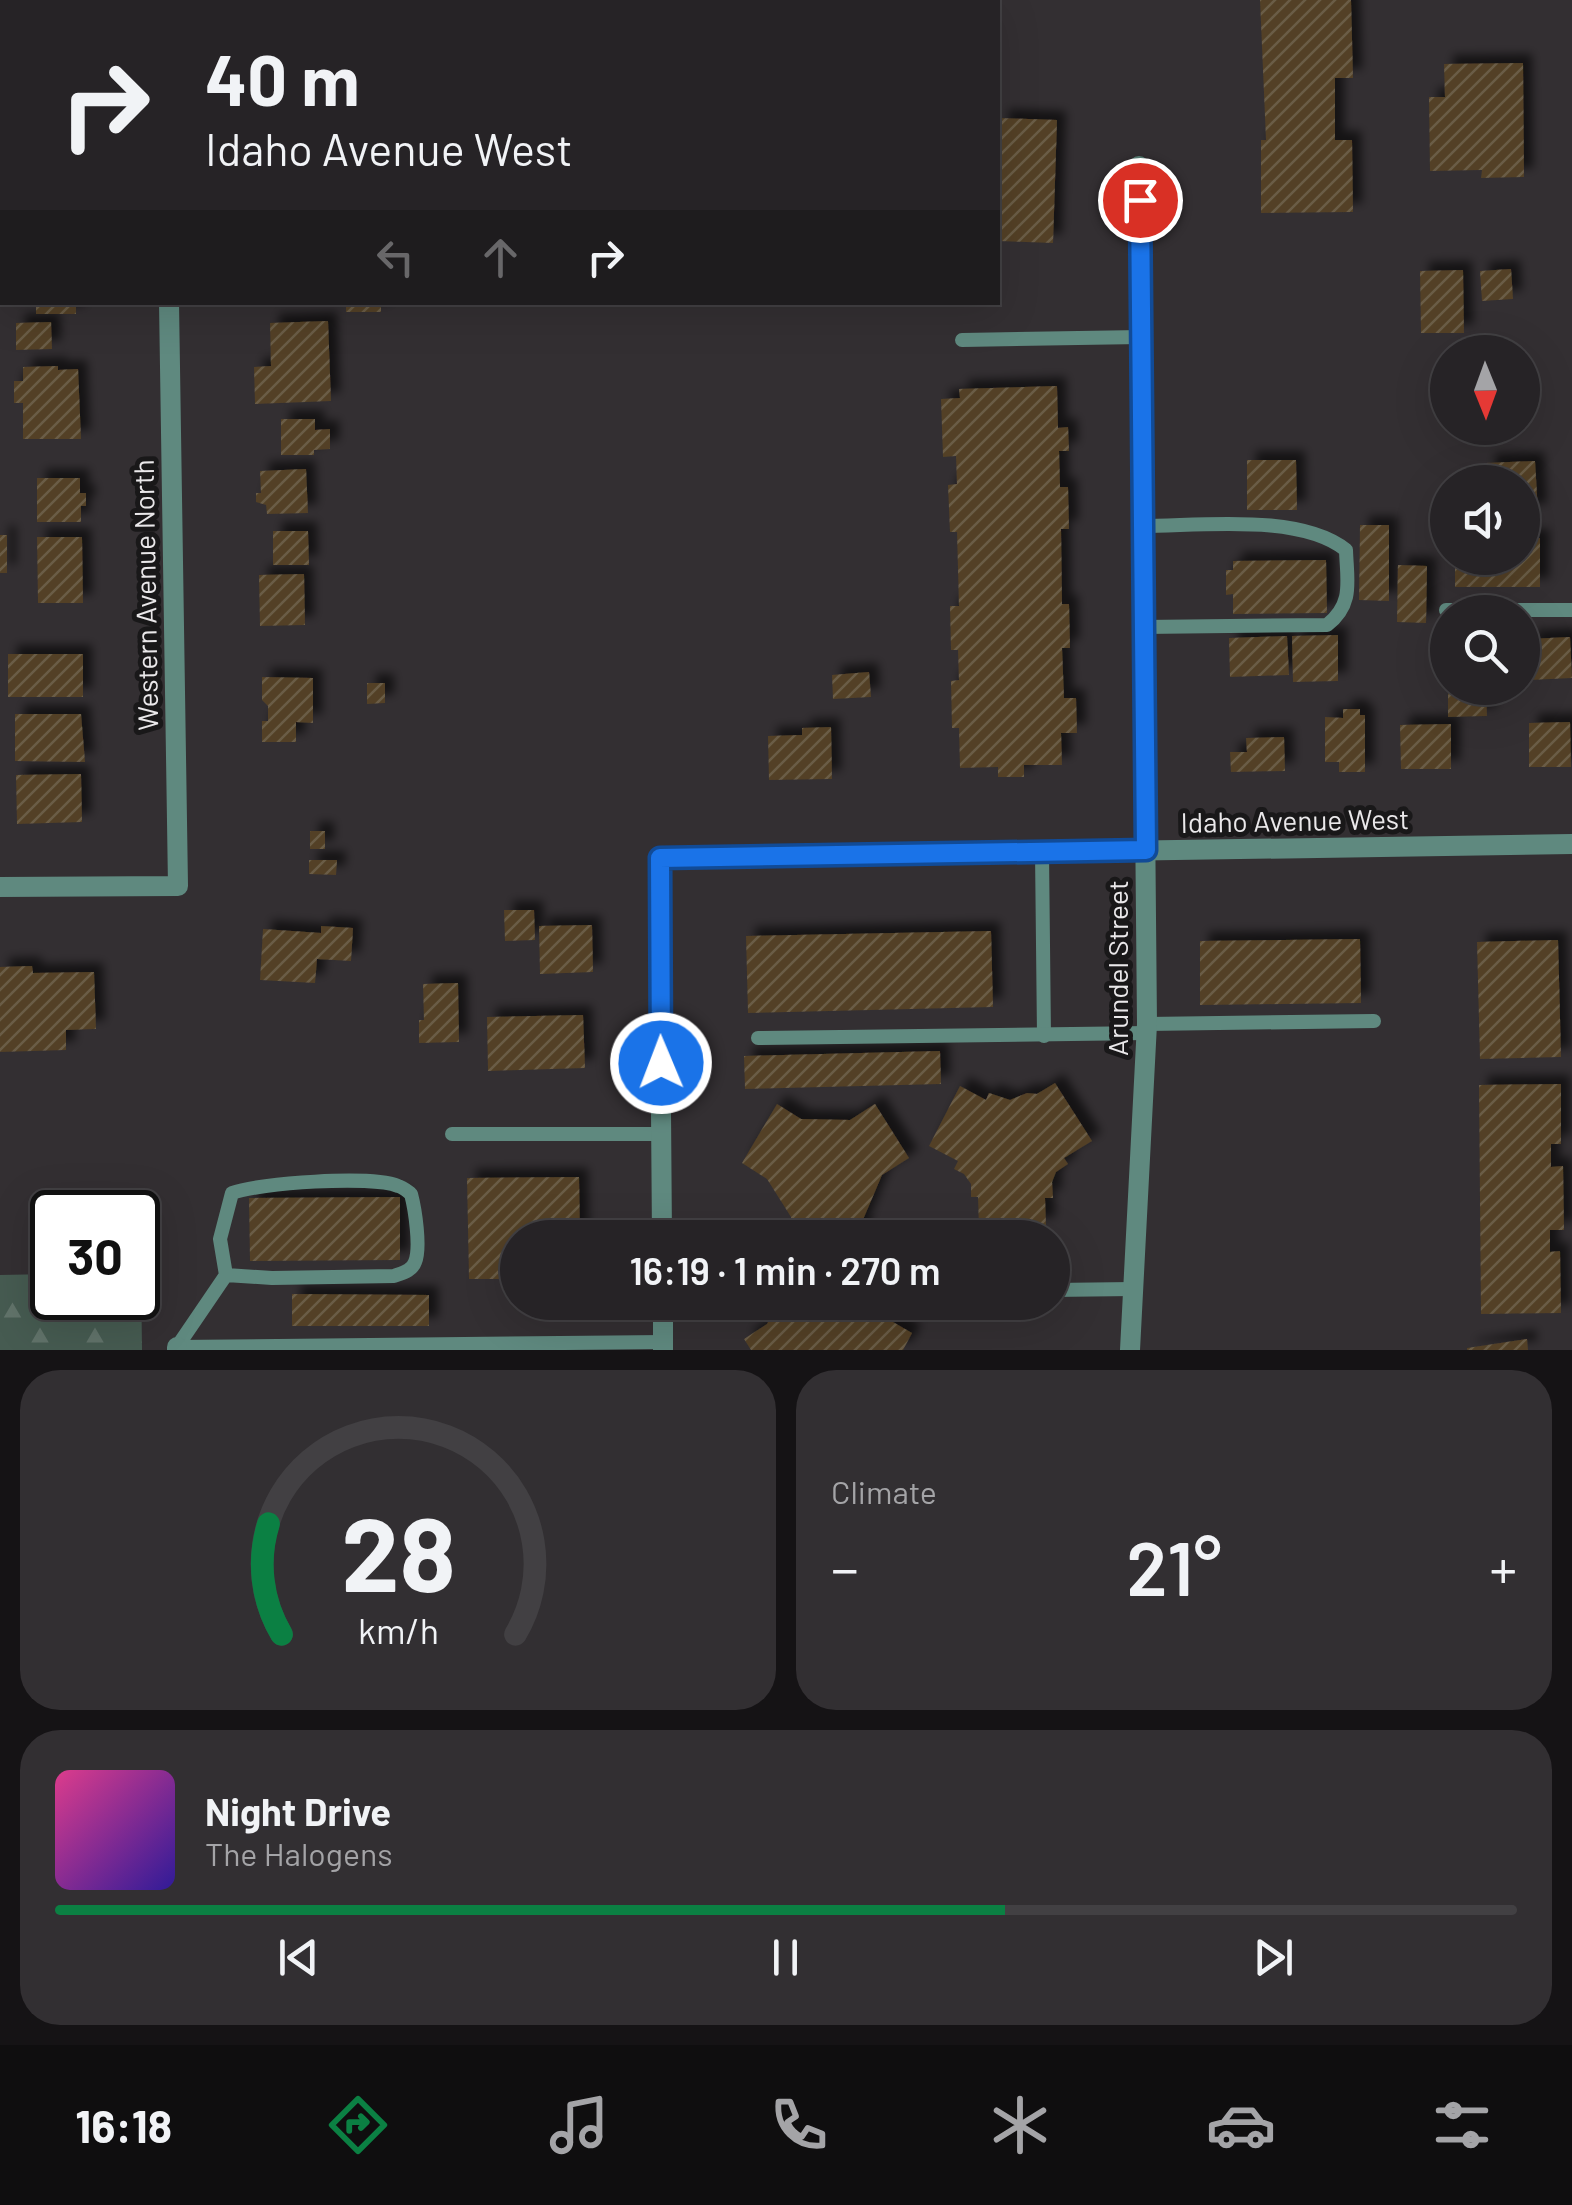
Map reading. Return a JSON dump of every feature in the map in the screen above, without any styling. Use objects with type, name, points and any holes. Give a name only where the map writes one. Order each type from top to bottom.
[{"type":"street","name":"Arundel Street","points":[[1130,1350],[1147,1028],[1139,166]]},
{"type":"street","name":"Western Avenue North","points":[[0,887],[178,886],[169,305]]},
{"type":"street","name":"Idaho Avenue West","points":[[662,1134],[660,858],[1572,844]]},
{"type":"street","points":[[662,1134],[662,1220]]},
{"type":"street","points":[[663,1320],[663,1346]]},
{"type":"lane","points":[[962,340],[1141,337]]},
{"type":"lane","points":[[1142,526],[1305,529],[1331,538],[1346,550],[1347,598],[1340,614],[1327,625],[1144,628]]},
{"type":"lane","points":[[1540,610],[1572,610]]},
{"type":"lane","points":[[1042,852],[1044,1036]]},
{"type":"lane","points":[[758,1038],[1044,1036],[1147,1028],[1374,1021]]},
{"type":"lane","points":[[452,1134],[662,1134]]},
{"type":"lane","points":[[177,1348],[226,1275],[220,1239],[232,1194],[250,1187],[354,1182],[396,1185],[411,1194],[416,1209],[416,1261],[409,1270],[394,1276],[226,1275]]},
{"type":"lane","points":[[1070,1290],[1134,1289]]},
{"type":"lane","points":[[177,1348],[663,1346]]},
{"type":"green space","points":[[30,1274],[30,1320],[142,1320],[142,1350],[0,1350],[0,1275]]},
{"type":"building","points":[[1260,0],[1351,0],[1353,78],[1335,78],[1335,140],[1352,140],[1353,212],[1261,213],[1261,140],[1266,140]]},
{"type":"building","points":[[1523,63],[1524,177],[1481,178],[1482,170],[1430,171],[1429,97],[1445,97],[1444,64]]},
{"type":"building","points":[[1000,118],[1057,120],[1053,243],[1000,241]]},
{"type":"building","points":[[1511,269],[1513,299],[1482,301],[1480,271]]},
{"type":"building","points":[[1463,270],[1464,333],[1421,333],[1420,271]]},
{"type":"building","points":[[36,305],[76,305],[76,314],[36,314]]},
{"type":"building","points":[[346,305],[381,305],[381,312],[346,312]]},
{"type":"building","points":[[328,321],[331,401],[255,404],[254,367],[271,366],[270,323]]},
{"type":"building","points":[[51,322],[52,349],[16,350],[16,323]]},
{"type":"building","points":[[58,366],[58,370],[78,369],[81,439],[23,439],[23,403],[14,403],[14,381],[23,381],[23,367]]},
{"type":"building","points":[[1057,386],[1058,428],[1068,427],[1069,451],[1059,451],[1060,487],[1068,487],[1069,529],[1061,529],[1062,604],[1069,604],[1070,648],[1062,648],[1064,698],[1076,698],[1077,733],[1061,733],[1062,765],[1024,765],[1024,777],[998,777],[998,767],[960,768],[959,728],[952,728],[951,681],[959,680],[958,650],[951,650],[950,606],[959,606],[957,532],[950,532],[948,485],[957,484],[956,456],[943,457],[941,399],[960,398],[959,389]]},
{"type":"building","points":[[281,419],[315,419],[315,430],[330,429],[330,449],[314,450],[314,455],[281,455]]},
{"type":"building","points":[[1247,460],[1296,460],[1297,510],[1247,510]]},
{"type":"building","points":[[1535,461],[1535,465],[1486,465]]},
{"type":"building","points":[[306,469],[308,513],[267,514],[266,505],[256,502],[256,493],[261,493],[260,471]]},
{"type":"building","points":[[37,478],[80,478],[80,493],[86,493],[81,522],[37,522]]},
{"type":"building","points":[[1360,525],[1389,525],[1389,601],[1359,600]]},
{"type":"building","points":[[273,531],[308,531],[309,565],[273,565]]},
{"type":"building","points":[[0,535],[7,535],[7,573],[0,573]]},
{"type":"building","points":[[37,537],[82,537],[83,603],[38,603]]},
{"type":"building","points":[[1326,560],[1327,613],[1233,614],[1233,594],[1226,595],[1226,570],[1233,570],[1233,561]]},
{"type":"building","points":[[1398,565],[1427,566],[1426,623],[1397,622]]},
{"type":"building","points":[[304,574],[305,625],[260,626],[259,575]]},
{"type":"building","points":[[1455,575],[1540,575],[1540,587],[1455,587]]},
{"type":"building","points":[[1338,635],[1338,681],[1293,682],[1292,636]]},
{"type":"building","points":[[1287,636],[1289,675],[1230,677],[1229,638]]},
{"type":"building","points":[[1570,637],[1572,678],[1540,680],[1540,638]]},
{"type":"building","points":[[8,654],[83,654],[83,697],[8,697]]},
{"type":"building","points":[[869,672],[871,697],[833,699],[832,675]]},
{"type":"building","points":[[262,677],[313,678],[313,723],[296,722],[296,742],[262,742],[262,721],[268,721],[268,706],[262,700]]},
{"type":"building","points":[[367,683],[385,683],[385,703],[367,704]]},
{"type":"building","points":[[1448,705],[1487,705],[1487,716],[1448,717]]},
{"type":"building","points":[[1343,709],[1360,709],[1360,715],[1365,715],[1365,772],[1339,772],[1339,762],[1325,762],[1325,717],[1343,718]]},
{"type":"building","points":[[15,714],[81,714],[85,762],[15,761]]},
{"type":"building","points":[[1570,722],[1571,767],[1529,767],[1529,723]]},
{"type":"building","points":[[1451,724],[1451,769],[1401,769],[1400,725]]},
{"type":"building","points":[[831,727],[832,779],[769,780],[768,736],[802,735],[802,728]]},
{"type":"building","points":[[1284,737],[1285,771],[1231,772],[1230,752],[1247,752],[1246,738]]},
{"type":"building","points":[[81,774],[82,822],[17,824],[16,775]]},
{"type":"building","points":[[310,831],[325,831],[325,849],[310,849]]},
{"type":"building","points":[[309,860],[337,860],[336,875],[309,874]]},
{"type":"building","points":[[504,910],[534,910],[535,940],[505,941]]},
{"type":"building","points":[[592,925],[593,972],[540,974],[539,926]]},
{"type":"building","points":[[321,926],[353,928],[351,961],[317,959],[315,983],[260,980],[263,929],[321,933]]},
{"type":"building","points":[[991,931],[993,1007],[748,1013],[746,936]]},
{"type":"building","points":[[1360,939],[1361,1003],[1200,1005],[1200,941]]},
{"type":"building","points":[[1558,940],[1561,1057],[1480,1059],[1477,942]]},
{"type":"building","points":[[32,966],[33,973],[94,972],[96,1029],[66,1030],[66,1050],[0,1052],[0,967]]},
{"type":"building","points":[[458,983],[459,1042],[419,1043],[419,1020],[424,1020],[423,984]]},
{"type":"building","points":[[583,1015],[585,1068],[488,1071],[487,1017]]},
{"type":"building","points":[[940,1051],[941,1084],[745,1089],[744,1056]]},
{"type":"building","points":[[1055,1083],[1092,1141],[1064,1158],[1068,1164],[1056,1172],[1053,1198],[1045,1198],[1046,1220],[979,1220],[978,1197],[971,1197],[971,1184],[954,1169],[958,1161],[929,1146],[960,1086],[986,1100],[989,1093],[1010,1100],[1027,1093],[1037,1094]]},
{"type":"building","points":[[1561,1084],[1561,1144],[1551,1144],[1551,1167],[1563,1166],[1564,1230],[1550,1230],[1550,1252],[1560,1251],[1561,1313],[1481,1314],[1479,1085]]},
{"type":"building","points":[[777,1104],[801,1119],[850,1120],[875,1104],[909,1158],[882,1175],[863,1220],[791,1220],[767,1179],[742,1163]]},
{"type":"building","points":[[579,1177],[580,1220],[500,1220],[500,1279],[469,1279],[467,1178]]},
{"type":"building","points":[[400,1197],[400,1260],[250,1261],[249,1198]]},
{"type":"building","points":[[292,1294],[429,1295],[429,1326],[292,1326]]},
{"type":"building","points":[[769,1320],[889,1320],[912,1333],[903,1350],[751,1350],[744,1339]]},
{"type":"building","points":[[1527,1339],[1528,1350],[1467,1350],[1467,1348]]},
{"type":"route","points":[[661,1063],[660,858],[1146,850],[1140,200]]}]
